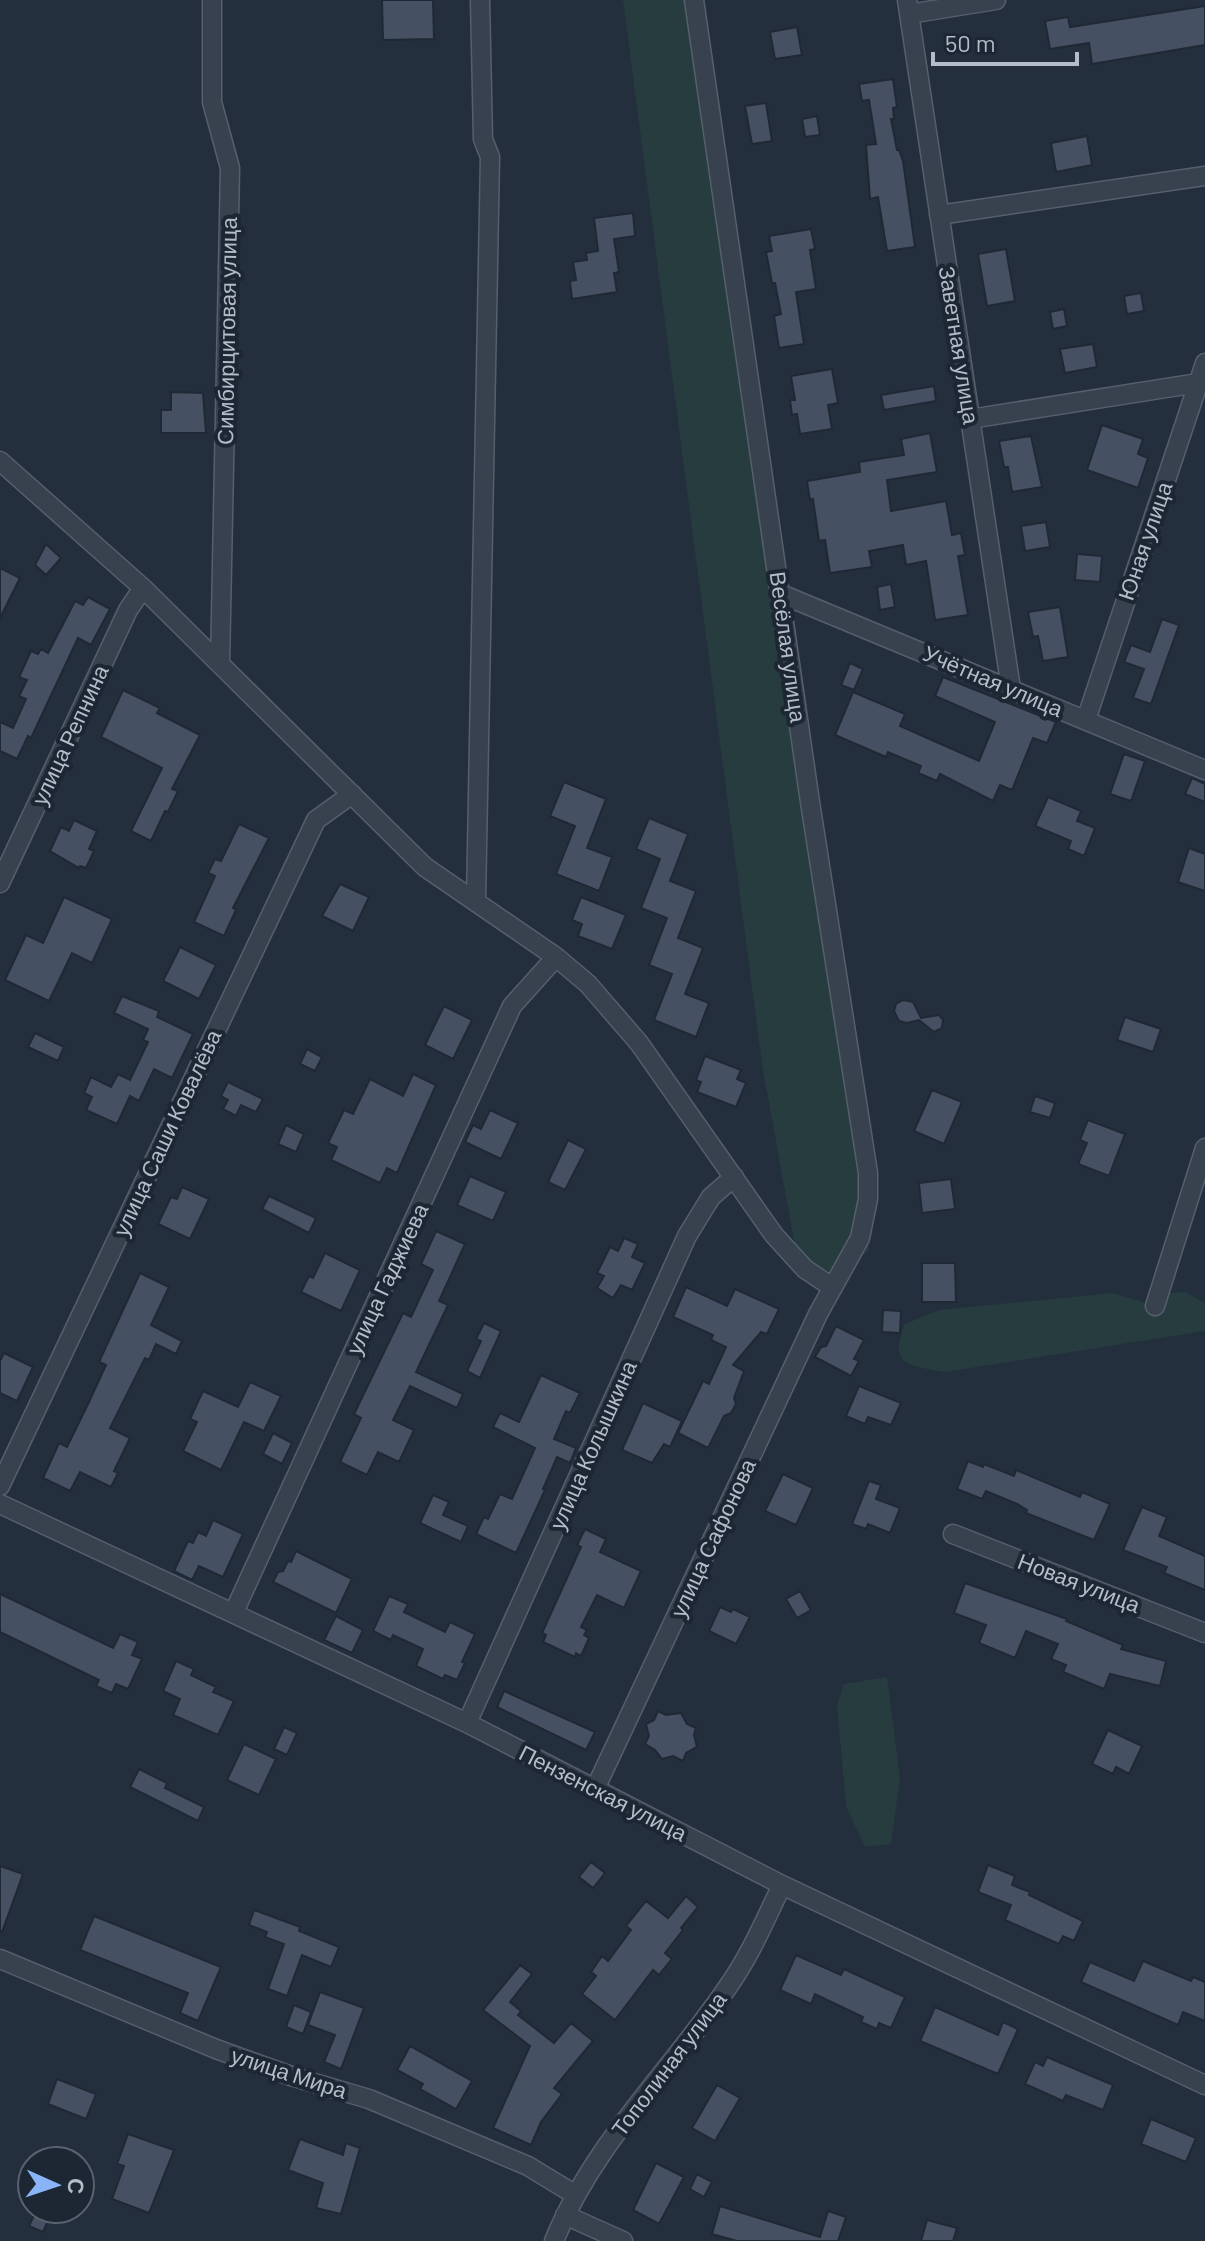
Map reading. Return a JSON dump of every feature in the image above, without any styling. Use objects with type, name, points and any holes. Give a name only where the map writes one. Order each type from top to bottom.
[{"type":"street","name":"Симбирцитовая улица","points":[[212,0],[212,102],[230,168],[220,664]]},
{"type":"street","points":[[476,901],[490,157],[483,139],[480,0]]},
{"type":"street","name":"Весёлая улица","points":[[694,0],[810,802],[868,1173],[868,1199],[860,1238],[832,1287]]},
{"type":"street","points":[[908,7],[996,0]]},
{"type":"street","name":"Заветная улица","points":[[908,7],[1011,689]]},
{"type":"street","points":[[939,215],[1205,176]]},
{"type":"street","name":"Юная улица","points":[[1086,720],[1205,363]]},
{"type":"street","points":[[970,419],[1198,383]]},
{"type":"street","points":[[0,461],[143,588],[425,867],[556,957],[588,984],[622,1022],[785,1247],[805,1269],[832,1287]]},
{"type":"street","name":"улица Репнина","points":[[0,883],[128,610],[143,588]]},
{"type":"street","name":"Учётная улица","points":[[781,594],[1205,770]]},
{"type":"street","name":"улица Саши Ковалёва","points":[[0,1486],[316,820],[352,794]]},
{"type":"street","name":"улица Гаджиева","points":[[234,1612],[512,1006],[556,957]]},
{"type":"street","points":[[1155,1306],[1205,1148]]},
{"type":"street","name":"улица Колышкина","points":[[467,1723],[687,1236],[711,1197],[734,1177]]},
{"type":"street","name":"улица Сафонова","points":[[595,1789],[832,1287]]},
{"type":"street","name":"Пензенская улица","points":[[0,1504],[467,1723],[782,1885],[1205,2085]]},
{"type":"street","name":"Новая улица","points":[[953,1534],[1205,1633]]},
{"type":"street","name":"Тополиная улица","points":[[554,2241],[574,2194],[617,2130],[734,1979],[748,1957],[782,1885]]},
{"type":"street","name":"улица Мира","points":[[0,1959],[216,2049],[369,2099],[528,2166],[574,2194]]},
{"type":"street","points":[[565,2215],[623,2241]]},
{"type":"green space","points":[[623,0],[694,0],[869,1250],[839,1276],[814,1264],[795,1246],[762,1064]]},
{"type":"green space","points":[[1185,1292],[1205,1303],[1205,1331],[945,1372],[905,1362],[899,1349],[905,1324],[939,1310],[1113,1293],[1149,1304],[1169,1293]]},
{"type":"green space","points":[[887,1677],[900,1778],[891,1844],[865,1847],[846,1806],[837,1705],[844,1684]]},
{"type":"building","points":[[382,0],[433,0],[434,39],[383,40]]},
{"type":"building","points":[[1205,6],[1205,45],[1092,64],[1089,43],[1050,49],[1045,21],[1068,17],[1070,27]]},
{"type":"building","points":[[797,27],[802,55],[775,59],[770,32]]},
{"type":"building","points":[[893,79],[897,107],[893,108],[894,119],[891,119],[897,150],[903,161],[915,247],[887,251],[878,197],[870,199],[866,145],[876,144],[869,100],[862,101],[859,84]]},
{"type":"building","points":[[766,103],[772,141],[752,144],[745,106]]},
{"type":"building","points":[[817,116],[820,135],[805,137],[802,119]]},
{"type":"building","points":[[1087,136],[1092,165],[1056,172],[1051,143]]},
{"type":"building","points":[[633,213],[635,236],[614,239],[619,272],[614,273],[617,292],[572,299],[570,281],[576,280],[573,262],[587,260],[586,253],[598,251],[594,218]]},
{"type":"building","points":[[811,229],[815,249],[810,250],[816,289],[796,292],[804,344],[779,348],[774,316],[781,314],[766,252],[772,251],[769,236]]},
{"type":"building","points":[[1006,249],[1015,301],[987,306],[978,254]]},
{"type":"building","points":[[1141,293],[1144,311],[1127,314],[1124,296]]},
{"type":"building","points":[[1064,309],[1067,326],[1053,329],[1050,312]]},
{"type":"building","points":[[1093,344],[1097,367],[1065,373],[1060,349]]},
{"type":"building","points":[[832,369],[838,403],[828,405],[832,429],[800,434],[797,414],[792,415],[790,400],[795,400],[791,376]]},
{"type":"building","points":[[934,386],[936,401],[884,410],[881,395]]},
{"type":"building","points":[[171,392],[203,393],[206,433],[161,433],[161,410],[171,410]]},
{"type":"building","points":[[1102,425],[1143,439],[1138,454],[1148,458],[1138,488],[1087,470]]},
{"type":"building","points":[[930,433],[937,472],[887,480],[891,511],[946,501],[952,535],[961,533],[965,555],[958,556],[968,615],[935,620],[926,561],[906,565],[903,545],[869,551],[872,567],[830,573],[825,540],[819,541],[807,481],[860,472],[859,462],[904,455],[901,439]]},
{"type":"building","points":[[1031,436],[1042,487],[1012,492],[999,441]]},
{"type":"building","points":[[1046,522],[1050,547],[1025,551],[1021,526]]},
{"type":"building","points":[[46,544],[61,558],[46,575],[35,565]]},
{"type":"building","points":[[1077,554],[1102,556],[1100,582],[1075,580]]},
{"type":"building","points":[[0,568],[20,578],[0,618]]},
{"type":"building","points":[[891,584],[895,607],[880,610],[877,587]]},
{"type":"building","points":[[88,597],[110,609],[91,645],[78,638],[31,738],[28,736],[17,759],[0,751],[0,722],[13,728],[26,699],[19,696],[27,680],[19,677],[31,651],[38,654],[41,649],[48,653],[75,601],[83,605]]},
{"type":"building","points":[[1060,607],[1068,657],[1043,661],[1038,636],[1033,637],[1028,612]]},
{"type":"building","points":[[1162,619],[1179,625],[1151,704],[1133,698],[1144,669],[1124,662],[1131,645],[1150,652]]},
{"type":"building","points":[[850,663],[863,669],[854,690],[841,685]]},
{"type":"building","points":[[943,677],[1056,722],[1047,743],[1033,738],[1012,790],[1000,785],[993,801],[940,774],[937,781],[918,773],[921,766],[888,752],[886,757],[835,735],[853,692],[905,714],[900,726],[979,761],[995,722],[935,696]]},
{"type":"building","points":[[123,690],[160,708],[157,713],[200,735],[172,789],[178,791],[151,841],[131,831],[162,768],[101,737]]},
{"type":"building","points":[[1124,754],[1145,761],[1131,801],[1110,794]]},
{"type":"building","points":[[1192,778],[1205,784],[1205,802],[1185,794]]},
{"type":"building","points":[[564,782],[606,799],[587,848],[612,857],[599,891],[556,874],[575,826],[550,816]]},
{"type":"building","points":[[1048,797],[1081,811],[1077,821],[1095,828],[1084,856],[1068,849],[1071,841],[1035,826]]},
{"type":"building","points":[[649,818],[688,834],[670,881],[696,891],[678,938],[703,948],[685,994],[709,1003],[696,1037],[654,1020],[672,974],[649,965],[667,918],[641,908],[660,859],[636,849]]},
{"type":"building","points":[[74,820],[97,831],[89,849],[94,851],[86,868],[79,868],[50,851],[61,827],[69,831]]},
{"type":"building","points":[[239,824],[269,838],[233,908],[236,910],[224,936],[194,922],[215,876],[208,873],[215,859],[221,861]]},
{"type":"building","points":[[1189,848],[1205,854],[1205,891],[1178,882]]},
{"type":"building","points":[[340,884],[369,897],[353,931],[322,916]]},
{"type":"building","points":[[64,897],[112,919],[92,963],[72,953],[49,1001],[5,980],[26,935],[43,943]]},
{"type":"building","points":[[581,897],[626,915],[612,949],[578,936],[582,924],[572,920]]},
{"type":"building","points":[[180,947],[216,965],[199,999],[163,981]]},
{"type":"building","points":[[122,996],[159,1011],[157,1017],[193,1034],[172,1078],[154,1069],[139,1101],[130,1096],[117,1124],[86,1110],[92,1097],[84,1093],[91,1077],[111,1087],[118,1074],[130,1080],[148,1042],[143,1040],[148,1029],[114,1013]]},
{"type":"building","points":[[903,1000],[913,1002],[921,1018],[939,1015],[943,1020],[942,1028],[934,1032],[919,1020],[899,1021],[894,1011],[896,1004]]},
{"type":"building","points":[[444,1006],[472,1020],[453,1059],[425,1045]]},
{"type":"building","points":[[1125,1017],[1161,1029],[1153,1052],[1117,1040]]},
{"type":"building","points":[[35,1033],[64,1047],[58,1061],[28,1047]]},
{"type":"building","points":[[307,1049],[322,1057],[315,1071],[300,1064]]},
{"type":"building","points":[[705,1056],[741,1070],[737,1079],[746,1083],[736,1107],[697,1092],[701,1082],[696,1080]]},
{"type":"building","points":[[413,1074],[436,1085],[397,1173],[387,1168],[380,1183],[331,1160],[337,1147],[328,1143],[344,1110],[353,1114],[370,1079],[403,1096]]},
{"type":"building","points":[[228,1082],[263,1099],[256,1112],[241,1105],[236,1116],[223,1109],[228,1100],[221,1096]]},
{"type":"building","points":[[932,1090],[962,1102],[944,1144],[914,1131]]},
{"type":"building","points":[[1035,1096],[1055,1103],[1050,1118],[1030,1112]]},
{"type":"building","points":[[490,1110],[518,1123],[501,1159],[465,1142],[473,1125],[481,1129]]},
{"type":"building","points":[[1088,1120],[1125,1134],[1109,1176],[1078,1164],[1087,1143],[1080,1140]]},
{"type":"building","points":[[286,1125],[304,1134],[296,1152],[278,1144]]},
{"type":"building","points":[[568,1140],[586,1149],[565,1190],[548,1182]]},
{"type":"building","points":[[470,1176],[506,1192],[493,1221],[457,1205]]},
{"type":"building","points":[[951,1179],[955,1209],[922,1213],[919,1183]]},
{"type":"building","points":[[182,1187],[209,1199],[190,1239],[158,1224],[171,1197],[177,1199]]},
{"type":"building","points":[[269,1196],[316,1218],[309,1233],[262,1209]]},
{"type":"building","points":[[436,1231],[465,1244],[439,1301],[448,1305],[416,1372],[463,1394],[457,1408],[410,1386],[393,1420],[414,1430],[399,1462],[378,1452],[367,1475],[340,1462],[361,1418],[354,1414],[403,1313],[411,1317],[433,1270],[421,1264]]},
{"type":"building","points":[[624,1238],[638,1244],[632,1257],[645,1263],[632,1290],[621,1285],[613,1298],[597,1288],[604,1276],[597,1273],[610,1247],[618,1251]]},
{"type":"building","points":[[325,1253],[360,1270],[341,1311],[301,1292],[309,1276],[313,1278]]},
{"type":"building","points":[[922,1263],[955,1263],[956,1302],[922,1302]]},
{"type":"building","points":[[140,1273],[169,1287],[151,1325],[182,1341],[176,1354],[156,1344],[149,1360],[145,1358],[110,1428],[130,1438],[114,1471],[118,1473],[111,1487],[80,1472],[70,1491],[43,1478],[59,1443],[67,1447],[88,1404],[106,1365],[99,1362]]},
{"type":"building","points":[[686,1287],[727,1306],[735,1289],[779,1309],[767,1334],[761,1332],[733,1365],[744,1371],[734,1398],[736,1404],[731,1413],[724,1416],[708,1448],[678,1433],[703,1381],[709,1384],[726,1347],[711,1340],[713,1335],[673,1317]]},
{"type":"building","points":[[883,1310],[901,1311],[900,1333],[882,1332]]},
{"type":"building","points":[[484,1323],[501,1331],[480,1378],[467,1371],[481,1341],[476,1339]]},
{"type":"building","points":[[836,1326],[864,1340],[854,1359],[859,1361],[851,1376],[815,1357],[821,1347],[826,1346]]},
{"type":"building","points":[[4,1353],[33,1367],[17,1401],[0,1393],[0,1361]]},
{"type":"building","points":[[541,1375],[580,1393],[570,1413],[566,1411],[554,1439],[576,1448],[570,1463],[557,1457],[516,1553],[476,1534],[484,1517],[488,1519],[500,1494],[512,1499],[535,1448],[493,1427],[500,1413],[519,1422]]},
{"type":"building","points":[[250,1382],[281,1396],[264,1431],[244,1422],[221,1470],[183,1451],[197,1422],[190,1419],[203,1391],[238,1407]]},
{"type":"building","points":[[859,1386],[901,1403],[891,1425],[868,1417],[865,1424],[846,1416]]},
{"type":"building","points":[[643,1403],[682,1421],[670,1447],[664,1444],[652,1463],[622,1450]]},
{"type":"building","points":[[273,1433],[292,1443],[282,1464],[263,1454]]},
{"type":"building","points":[[968,1461],[1014,1476],[1016,1470],[1080,1497],[1082,1492],[1110,1504],[1094,1540],[1026,1513],[1027,1510],[1017,1504],[986,1491],[982,1499],[957,1489]]},
{"type":"building","points":[[783,1474],[813,1488],[796,1525],[765,1511]]},
{"type":"building","points":[[869,1481],[881,1485],[876,1499],[900,1508],[890,1533],[868,1524],[866,1529],[852,1524]]},
{"type":"building","points":[[433,1495],[449,1502],[443,1515],[468,1526],[461,1542],[420,1523]]},
{"type":"building","points":[[1142,1507],[1167,1517],[1159,1536],[1205,1556],[1205,1590],[1164,1573],[1167,1567],[1123,1550]]},
{"type":"building","points":[[213,1520],[243,1534],[223,1577],[199,1566],[192,1580],[174,1571],[188,1541],[193,1543],[198,1532],[206,1536]]},
{"type":"building","points":[[585,1529],[606,1539],[600,1552],[641,1571],[624,1608],[597,1595],[581,1627],[587,1630],[584,1635],[589,1638],[581,1656],[576,1653],[575,1657],[543,1642],[546,1635],[542,1633],[581,1547],[577,1545]]},
{"type":"building","points":[[296,1551],[352,1579],[336,1613],[273,1582],[278,1572],[283,1571],[288,1561],[291,1562]]},
{"type":"building","points":[[965,1583],[1067,1619],[1123,1645],[1121,1649],[1166,1661],[1160,1686],[1110,1674],[1104,1689],[1063,1672],[1066,1665],[1051,1659],[1058,1644],[1026,1631],[1015,1658],[979,1643],[986,1625],[954,1613]]},
{"type":"building","points":[[800,1591],[811,1610],[797,1618],[786,1599]]},
{"type":"building","points":[[0,1594],[113,1648],[120,1634],[138,1642],[132,1655],[142,1659],[128,1689],[116,1684],[112,1693],[96,1686],[99,1680],[0,1632]]},
{"type":"building","points":[[389,1596],[408,1604],[404,1612],[445,1632],[450,1622],[475,1634],[457,1680],[445,1675],[443,1679],[416,1666],[423,1649],[393,1635],[391,1640],[373,1631]]},
{"type":"building","points":[[720,1607],[750,1617],[736,1644],[709,1631]]},
{"type":"building","points":[[336,1616],[363,1630],[352,1653],[324,1640]]},
{"type":"building","points":[[176,1661],[194,1669],[191,1675],[216,1687],[213,1692],[234,1701],[218,1735],[173,1715],[180,1699],[163,1691]]},
{"type":"building","points":[[504,1691],[595,1732],[586,1750],[497,1707]]},
{"type":"building","points":[[658,1711],[666,1715],[681,1713],[687,1724],[696,1728],[697,1747],[686,1753],[683,1761],[673,1756],[662,1759],[645,1744],[649,1736],[646,1724],[654,1720]]},
{"type":"building","points":[[284,1727],[297,1733],[287,1755],[274,1749]]},
{"type":"building","points":[[1108,1730],[1142,1746],[1129,1774],[1116,1767],[1113,1774],[1092,1764]]},
{"type":"building","points":[[244,1744],[276,1759],[259,1795],[227,1780]]},
{"type":"building","points":[[139,1769],[167,1783],[165,1788],[204,1807],[198,1821],[130,1787]]},
{"type":"building","points":[[591,1862],[605,1873],[593,1888],[579,1877]]},
{"type":"building","points":[[988,1865],[1015,1876],[1012,1885],[1083,1921],[1074,1941],[1063,1936],[1059,1944],[1005,1920],[1011,1905],[978,1892]]},
{"type":"building","points":[[0,1866],[23,1874],[2,1932],[0,1931]]},
{"type":"building","points":[[686,1896],[698,1907],[665,1953],[672,1959],[659,1975],[653,1970],[615,2020],[582,1994],[596,1976],[591,1972],[602,1956],[608,1961],[631,1930],[626,1926],[646,1901],[668,1918]]},
{"type":"building","points":[[254,1910],[300,1927],[299,1931],[339,1947],[331,1967],[302,1955],[287,1996],[268,1989],[284,1944],[265,1937],[267,1932],[249,1925]]},
{"type":"building","points":[[94,1916],[221,1967],[198,2021],[180,2013],[188,1993],[80,1950]]},
{"type":"building","points":[[796,1955],[841,1975],[844,1969],[905,1997],[891,2028],[879,2023],[877,2029],[861,2022],[863,2017],[815,1994],[811,2004],[780,1990]]},
{"type":"building","points":[[1143,1961],[1191,1981],[1193,1977],[1205,1982],[1205,2021],[1183,2012],[1178,2025],[1081,1982],[1090,1962],[1134,1981]]},
{"type":"building","points":[[520,1965],[532,1974],[510,2002],[521,2011],[518,2015],[554,2043],[571,2023],[593,2041],[554,2088],[562,2094],[541,2122],[531,2145],[493,2128],[530,2046],[483,2010]]},
{"type":"building","points":[[320,1992],[364,2008],[341,2069],[324,2062],[335,2035],[308,2025]]},
{"type":"building","points":[[294,2005],[311,2012],[303,2034],[286,2027]]},
{"type":"building","points":[[935,2007],[998,2035],[1003,2022],[1018,2029],[998,2074],[920,2041]]},
{"type":"building","points":[[410,2046],[472,2081],[456,2109],[420,2089],[423,2084],[397,2070]]},
{"type":"building","points":[[1047,2057],[1113,2085],[1103,2110],[1066,2095],[1063,2101],[1025,2084],[1035,2062],[1043,2066]]},
{"type":"building","points":[[57,2079],[96,2094],[86,2119],[48,2104]]},
{"type":"building","points":[[717,2085],[740,2098],[715,2141],[692,2128]]},
{"type":"building","points":[[1151,2119],[1196,2138],[1186,2162],[1141,2144]]},
{"type":"building","points":[[128,2134],[174,2150],[149,2213],[112,2199],[124,2166],[117,2164]]},
{"type":"building","points":[[300,2139],[343,2155],[346,2143],[360,2148],[341,2214],[316,2208],[323,2183],[288,2170]]},
{"type":"building","points":[[656,2163],[684,2177],[659,2224],[633,2210]]},
{"type":"building","points":[[697,2174],[712,2182],[704,2197],[690,2189]]},
{"type":"building","points":[[720,2206],[820,2237],[828,2211],[846,2217],[838,2241],[737,2241],[712,2234]]},
{"type":"building","points":[[927,2220],[957,2228],[953,2241],[921,2241]]},
{"type":"building","points":[[29,2225],[46,2225],[43,2232]]}]
